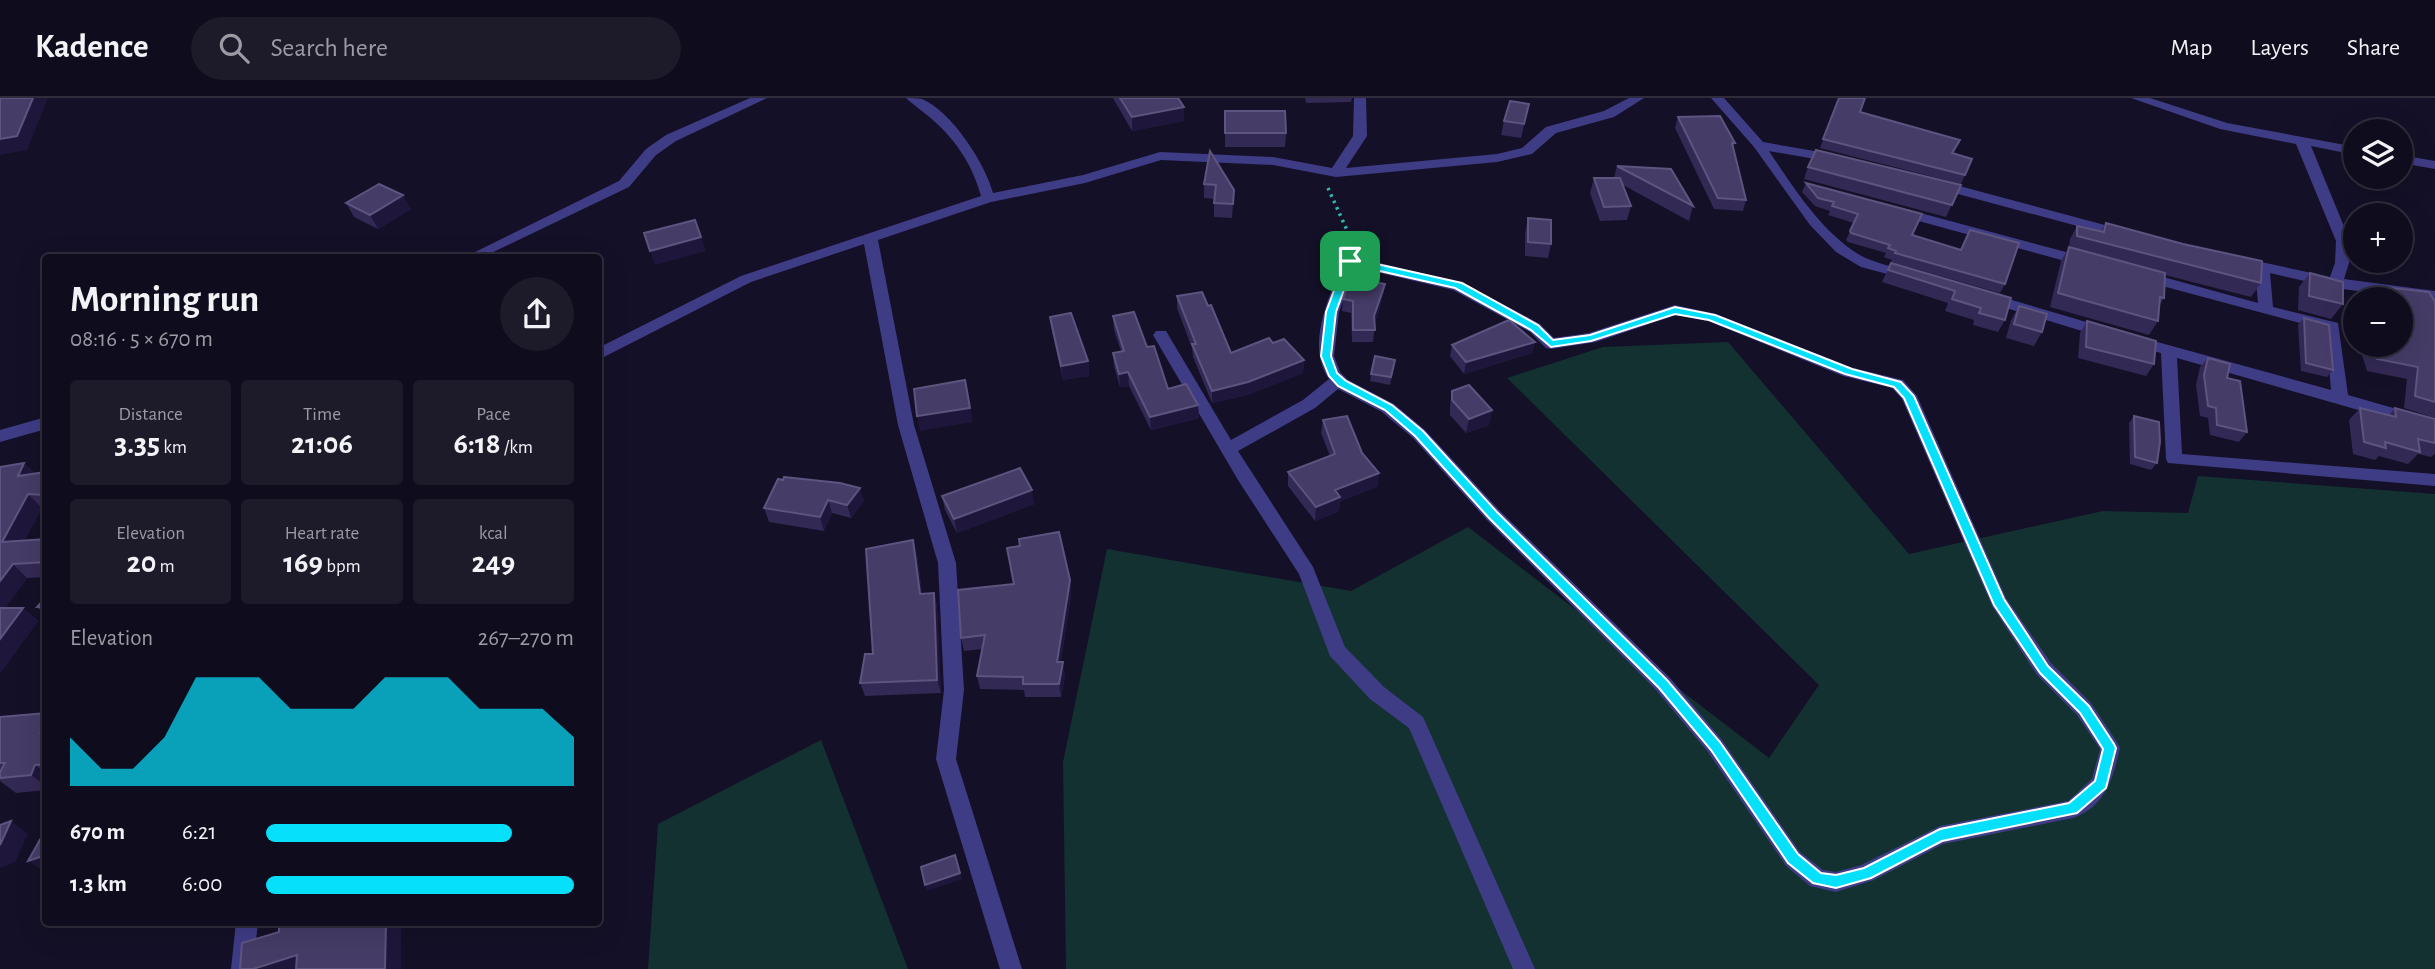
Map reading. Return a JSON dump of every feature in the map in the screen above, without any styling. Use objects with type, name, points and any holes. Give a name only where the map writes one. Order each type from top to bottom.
[{"type":"street","points":[[478,254],[624,184],[651,152],[671,138],[761,98]]},
{"type":"street","points":[[912,98],[954,135],[978,167],[988,198]]},
{"type":"street","points":[[1336,173],[1360,136],[1360,98]]},
{"type":"street","points":[[602,353],[746,279],[988,198],[1085,179],[1160,156],[1273,161],[1336,173],[1497,158],[1527,151],[1551,130],[1609,114],[1638,98]]},
{"type":"street","points":[[1717,98],[1759,145],[1780,179],[1849,255],[1923,279]]},
{"type":"street","points":[[2137,98],[2225,126],[2343,149]]},
{"type":"street","points":[[2302,141],[2343,241],[2342,263],[2335,283]]},
{"type":"street","points":[[1759,145],[1856,163]]},
{"type":"street","points":[[2413,161],[2435,165]]},
{"type":"street","points":[[1780,179],[1807,187]]},
{"type":"street","points":[[1919,179],[2134,237]]},
{"type":"street","points":[[1888,208],[2104,267]]},
{"type":"street","points":[[870,237],[906,425],[947,563],[954,690],[946,759],[1011,969]]},
{"type":"street","points":[[1350,261],[1458,286],[1535,328],[1551,344],[1591,338],[1675,310],[1711,317],[1849,372],[1897,384],[1909,396],[1998,601],[2044,669],[2084,709],[2110,748],[2101,784],[2073,809],[1940,835],[1866,873],[1836,882],[1818,879],[1793,859],[1715,746],[1663,684],[1493,515],[1419,434],[1388,408],[1338,380],[1333,374],[1326,356],[1331,312],[1350,261]]},
{"type":"street","points":[[2237,262],[2335,283],[2429,295],[2435,314]]},
{"type":"street","points":[[2262,268],[2266,310]]},
{"type":"street","points":[[2131,274],[2333,327],[2340,398]]},
{"type":"street","points":[[1975,294],[2435,425]]},
{"type":"street","points":[[1161,335],[1228,449],[1307,572],[1337,651],[1377,693],[1416,723],[1524,969]]},
{"type":"street","points":[[2169,351],[2174,459],[2435,480]]},
{"type":"street","points":[[1228,449],[1309,404],[1338,380]]},
{"type":"street","points":[[0,436],[42,424]]},
{"type":"street","points":[[242,969],[247,926]]},
{"type":"path","points":[[1336,173],[1327,184],[1351,239],[1350,261]]},
{"type":"green space","points":[[1728,342],[1909,554],[2103,511],[2188,513],[2198,476],[2435,494],[2435,969],[1066,969],[1063,762],[1107,549],[1351,591],[1468,527],[1769,758],[1819,685],[1507,378],[1603,347]]},
{"type":"green space","points":[[821,740],[908,969],[648,969],[658,824]]},
{"type":"building","points":[[0,98],[33,98],[17,136],[0,139]]},
{"type":"building","points":[[1120,98],[1178,98],[1184,107],[1132,117]]},
{"type":"building","points":[[1839,98],[1865,98],[1860,112],[1960,140],[1952,153],[1972,159],[1965,175],[1823,139]]},
{"type":"building","points":[[1510,101],[1529,104],[1524,124],[1504,121]]},
{"type":"building","points":[[1225,111],[1285,111],[1286,133],[1225,133]]},
{"type":"building","points":[[1720,116],[1735,143],[1732,143],[1746,200],[1718,198],[1678,117]]},
{"type":"building","points":[[1816,150],[1961,185],[1952,205],[1808,167]]},
{"type":"building","points":[[1210,151],[1234,190],[1233,204],[1214,203],[1216,185],[1204,184]]},
{"type":"building","points":[[1617,166],[1671,169],[1693,206]]},
{"type":"building","points":[[1594,178],[1620,178],[1631,206],[1604,207]]},
{"type":"building","points":[[1806,183],[1922,214],[1912,235],[1961,250],[1970,230],[2019,243],[2005,284],[1895,253],[1896,251],[1888,248],[1890,245],[1851,233],[1858,214],[1832,206],[1834,202],[1818,198]]},
{"type":"building","points":[[379,184],[403,195],[370,215],[346,203]]},
{"type":"building","points":[[1528,218],[1551,220],[1551,244],[1528,242]]},
{"type":"building","points":[[695,220],[701,237],[650,251],[644,233]]},
{"type":"building","points":[[2106,223],[2183,244],[2262,261],[2261,283],[2077,236],[2077,226],[2104,232]]},
{"type":"building","points":[[2069,247],[2165,273],[2164,298],[2160,297],[2158,321],[2058,293]]},
{"type":"building","points":[[1891,263],[2011,298],[2005,320],[1979,313],[1981,308],[1952,299],[1955,291],[1888,270]]},
{"type":"building","points":[[2310,273],[2343,282],[2343,304],[2309,296]]},
{"type":"building","points":[[1351,278],[1385,284],[1374,316],[1375,330],[1353,330],[1353,301],[1343,299]]},
{"type":"building","points":[[2413,290],[2429,292],[2435,302],[2435,402],[2415,396],[2418,367],[2377,359],[2413,357]]},
{"type":"building","points":[[1202,292],[1208,306],[1211,305],[1231,353],[1269,338],[1273,343],[1284,339],[1304,360],[1248,382],[1212,391],[1192,344],[1196,344],[1177,296]]},
{"type":"building","points":[[2019,306],[2047,314],[2042,332],[2014,324]]},
{"type":"building","points":[[1134,312],[1147,347],[1154,346],[1168,389],[1186,384],[1198,405],[1150,417],[1128,372],[1119,374],[1113,353],[1124,351],[1113,316]]},
{"type":"building","points":[[1071,313],[1088,361],[1061,366],[1050,317]]},
{"type":"building","points":[[2304,318],[2329,325],[2333,370],[2306,363]]},
{"type":"building","points":[[1509,320],[1535,342],[1466,362],[1452,345]]},
{"type":"building","points":[[2087,321],[2156,341],[2154,364],[2086,347]]},
{"type":"building","points":[[1375,356],[1395,360],[1391,377],[1371,374]]},
{"type":"building","points":[[2208,358],[2230,364],[2227,378],[2240,381],[2247,432],[2217,425],[2216,408],[2208,406],[2204,375]]},
{"type":"building","points":[[965,380],[970,408],[917,416],[914,389]]},
{"type":"building","points":[[1469,385],[1492,410],[1469,419],[1452,400],[1452,391]]},
{"type":"building","points":[[2360,408],[2396,417],[2395,408],[2435,419],[2435,443],[2418,439],[2420,452],[2385,442],[2386,448],[2364,442]]},
{"type":"building","points":[[1347,416],[1362,453],[1379,473],[1335,490],[1340,497],[1316,507],[1288,472],[1335,454],[1323,420]]},
{"type":"building","points":[[2134,416],[2159,422],[2157,463],[2135,457]]},
{"type":"building","points":[[24,463],[18,476],[42,473],[42,495],[28,494],[2,542],[42,539],[42,562],[13,564],[0,581],[0,467]]},
{"type":"building","points":[[1020,468],[1032,490],[954,519],[942,496]]},
{"type":"building","points":[[784,477],[860,488],[847,505],[828,500],[820,517],[764,508],[778,479],[783,480]]},
{"type":"building","points":[[1059,532],[1070,580],[1057,662],[1063,662],[1059,684],[1023,684],[1023,677],[977,676],[985,635],[961,638],[958,590],[1014,584],[1007,548],[1020,546],[1019,539]]},
{"type":"building","points":[[913,540],[920,594],[934,593],[937,680],[860,683],[865,654],[873,654],[866,549]]},
{"type":"building","points":[[0,608],[23,608],[0,639]]},
{"type":"building","points":[[42,713],[42,764],[35,765],[31,775],[0,778],[5,763],[0,763],[0,717]]},
{"type":"building","points":[[11,821],[0,845],[0,825]]},
{"type":"building","points":[[42,836],[42,856],[28,861]]},
{"type":"building","points":[[955,855],[960,873],[925,885],[921,867]]},
{"type":"building","points":[[279,926],[386,926],[385,969],[296,969],[297,955],[253,969],[240,969],[242,943],[279,932]]},
{"type":"route","points":[[1350,261],[1458,286],[1535,328],[1551,344],[1591,338],[1635,321],[1675,310],[1711,317],[1849,372],[1897,384],[1909,396],[1998,601],[2044,669],[2084,709],[2110,748],[2101,784],[2073,809],[1940,835],[1866,873],[1836,882],[1818,879],[1793,859],[1715,746],[1663,684],[1493,515],[1419,434],[1388,408],[1342,384],[1333,374],[1326,356],[1331,312],[1350,261]]}]
